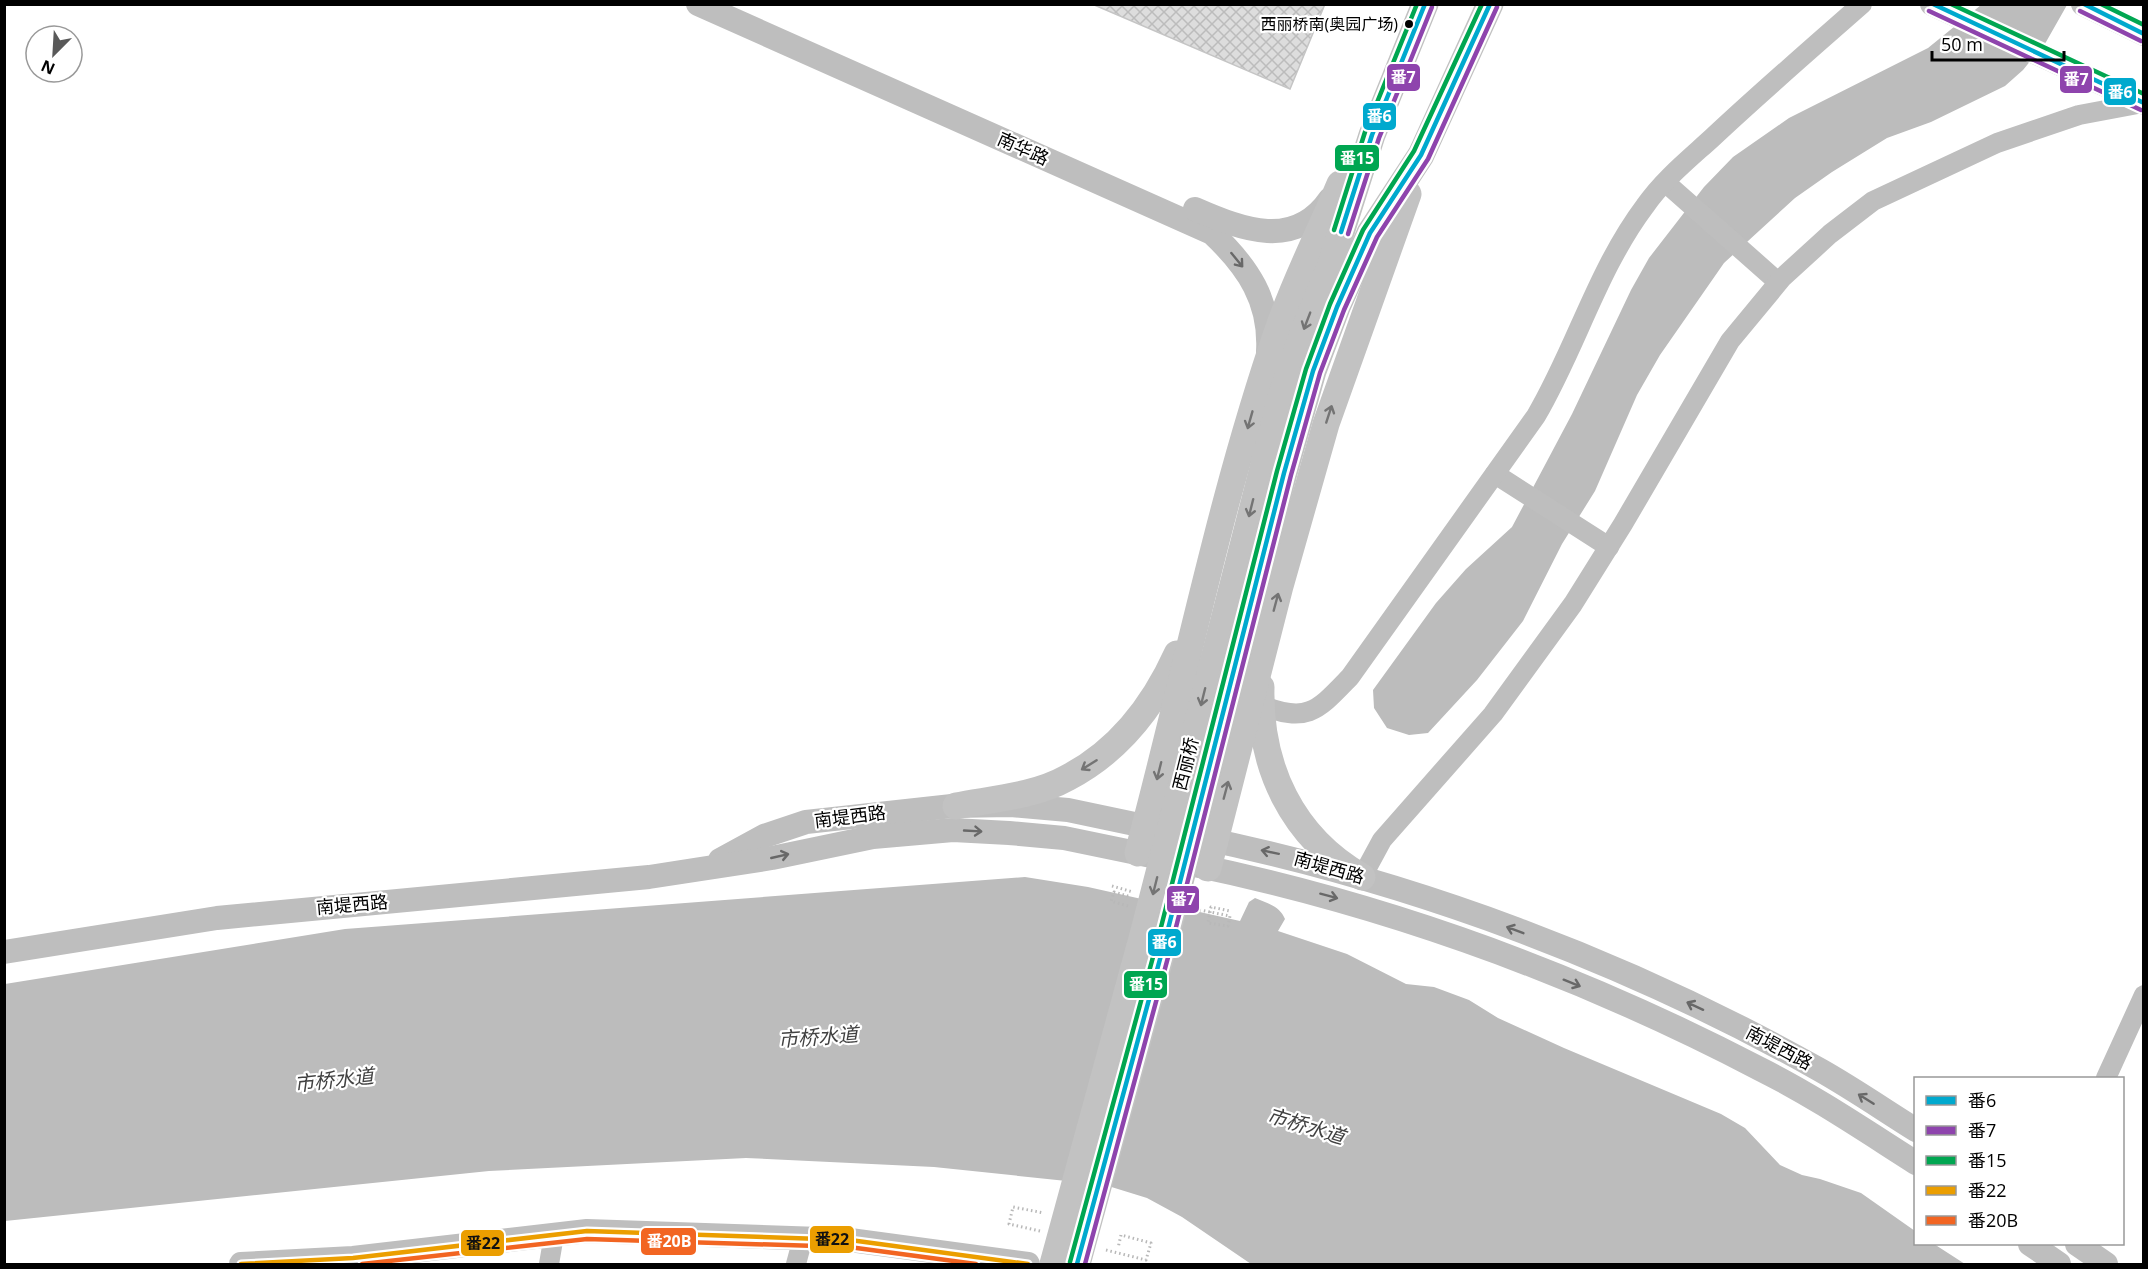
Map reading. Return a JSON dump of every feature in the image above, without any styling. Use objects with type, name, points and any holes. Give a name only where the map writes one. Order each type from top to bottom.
[{"type":"main road","points":[[1138,853],[1226,505],[1279,328],[1339,187],[1425,4]]},
{"type":"main road","points":[[1208,868],[1213,840],[1262,653],[1326,424],[1421,155],[1490,4]]},
{"type":"main road","points":[[1340,272],[1372,135],[1413,31]]},
{"type":"main road","points":[[1340,272],[1370,233],[1421,155]]},
{"type":"main road","name":"西丽桥","points":[[1053,1264],[1144,931],[1273,427],[1304,330],[1340,272]]},
{"type":"main road","name":"西丽桥","points":[[1077,1264],[1166,937],[1292,443],[1325,338],[1340,272]]},
{"type":"main road","points":[[956,806],[1056,783],[1102,756],[1122,740],[1148,708],[1170,669],[1202,598]]},
{"type":"main road","points":[[1262,653],[1261,705],[1273,773],[1282,798],[1319,845],[1362,877]]},
{"type":"street","name":"南华路","points":[[698,4],[1212,233],[1247,272],[1266,308],[1267,364]]},
{"type":"street","name":"南华路","points":[[734,4],[1239,228],[1262,231],[1297,228],[1311,222],[1339,187]]},
{"type":"street","points":[[1261,705],[1284,714],[1301,714],[1312,711],[1350,677],[1495,474],[1558,380],[1588,304],[1645,205],[1765,88],[1862,4]]},
{"type":"street","points":[[1932,4],[2143,103]]},
{"type":"street","points":[[2083,4],[2144,34]]},
{"type":"street","points":[[1362,877],[1382,840],[1493,714],[1573,604],[1730,341],[1778,282],[1830,234],[1873,201],[1997,142],[2079,115],[2143,103]]},
{"type":"street","points":[[1666,183],[1778,282]]},
{"type":"street","points":[[1495,474],[1609,547]]},
{"type":"street","name":"南堤西路","points":[[702,870],[764,836],[806,822],[956,806],[1011,805],[1068,810],[1213,840],[1282,855],[1362,877],[1505,926],[1694,1006],[1822,1071],[1914,1129]]},
{"type":"street","name":"南堤西路","points":[[4,952],[217,918],[702,870],[873,837],[953,830],[1064,838],[1275,882],[1372,909],[1496,952],[1619,1002],[1760,1069],[1809,1096],[1914,1162]]},
{"type":"street","points":[[2106,1077],[2144,995]]},
{"type":"street","points":[[241,1264],[353,1261],[587,1231],[850,1240],[1026,1264]]},
{"type":"street","points":[[549,1264],[554,1235]]},
{"type":"street","points":[[796,1264],[803,1238]]},
{"type":"street","points":[[2031,1245],[2059,1264]]},
{"type":"street","points":[[2078,1245],[2106,1264]]},
{"type":"path","points":[[1112,886],[1138,894],[1135,900],[1113,892],[1111,901],[1134,907]]},
{"type":"path","points":[[1195,909],[1207,911],[1218,914],[1230,916],[1228,926],[1208,923],[1209,915],[1211,907],[1230,911]]},
{"type":"path","points":[[1042,1231],[1010,1224],[1014,1206],[1045,1214],[1043,1220]]},
{"type":"path","points":[[1106,1250],[1146,1260],[1150,1243],[1121,1235],[1118,1248]]},
{"type":"water","points":[[1981,5],[2067,5],[2046,42],[2023,70],[2005,86],[1931,122],[1887,138],[1832,172],[1795,198],[1724,263],[1660,355],[1637,395],[1595,491],[1562,544],[1523,621],[1477,680],[1428,733],[1409,735],[1387,728],[1374,708],[1373,690],[1436,603],[1466,569],[1512,527],[1572,414],[1631,290],[1649,258],[1704,187],[1733,157],[1789,118],[1928,48]]},
{"type":"water","name":"市桥水道","points":[[1025,877],[1088,887],[1240,921],[1249,902],[1255,898],[1276,908],[1283,915],[1285,919],[1278,931],[1347,954],[1406,984],[1434,987],[1469,1000],[1498,1018],[1564,1048],[1721,1114],[1745,1128],[1780,1165],[1802,1175],[1861,1193],[1914,1230],[1914,1245],[1936,1245],[1965,1264],[1251,1264],[1182,1217],[1147,1198],[1105,1185],[934,1167],[746,1158],[489,1171],[5,1221],[5,984],[345,929]]},
{"type":"building","points":[[1092,4],[1325,4],[1290,89]]},
{"type":"transit line","name":"番15","points":[[1334,230],[1365,132],[1417,4]]},
{"type":"transit line","name":"番6","points":[[1341,232],[1372,135],[1425,4]]},
{"type":"transit line","name":"番15","points":[[1070,1262],[1159,935],[1277,471],[1306,369],[1330,304],[1363,230],[1414,151],[1482,4]]},
{"type":"transit line","name":"番6","points":[[1077,1264],[1166,937],[1284,473],[1313,371],[1337,307],[1370,233],[1421,155],[1490,4]]},
{"type":"transit line","name":"番6","points":[[1933,4],[2144,103]]},
{"type":"transit line","name":"番15","points":[[1951,4],[2144,94]]},
{"type":"transit line","name":"番6","points":[[2084,4],[2144,34]]},
{"type":"transit line","name":"番15","points":[[2101,4],[2144,25]]},
{"type":"transit line","name":"番7","points":[[1348,234],[1379,138],[1432,7]]},
{"type":"transit line","name":"番7","points":[[1085,1264],[1173,939],[1291,475],[1320,373],[1344,310],[1377,237],[1428,159],[1497,7]]},
{"type":"transit line","name":"番7","points":[[1929,11],[2141,110]]},
{"type":"transit line","name":"番7","points":[[2080,11],[2141,41]]},
{"type":"transit line","name":"番22","points":[[241,1264],[353,1258],[587,1231],[850,1240],[1028,1264]]},
{"type":"transit line","name":"番20B","points":[[362,1264],[587,1239],[849,1247],[976,1264]]},
{"type":"place","name":"西丽桥南(奥园广场)","points":[[1409,24]]}]
